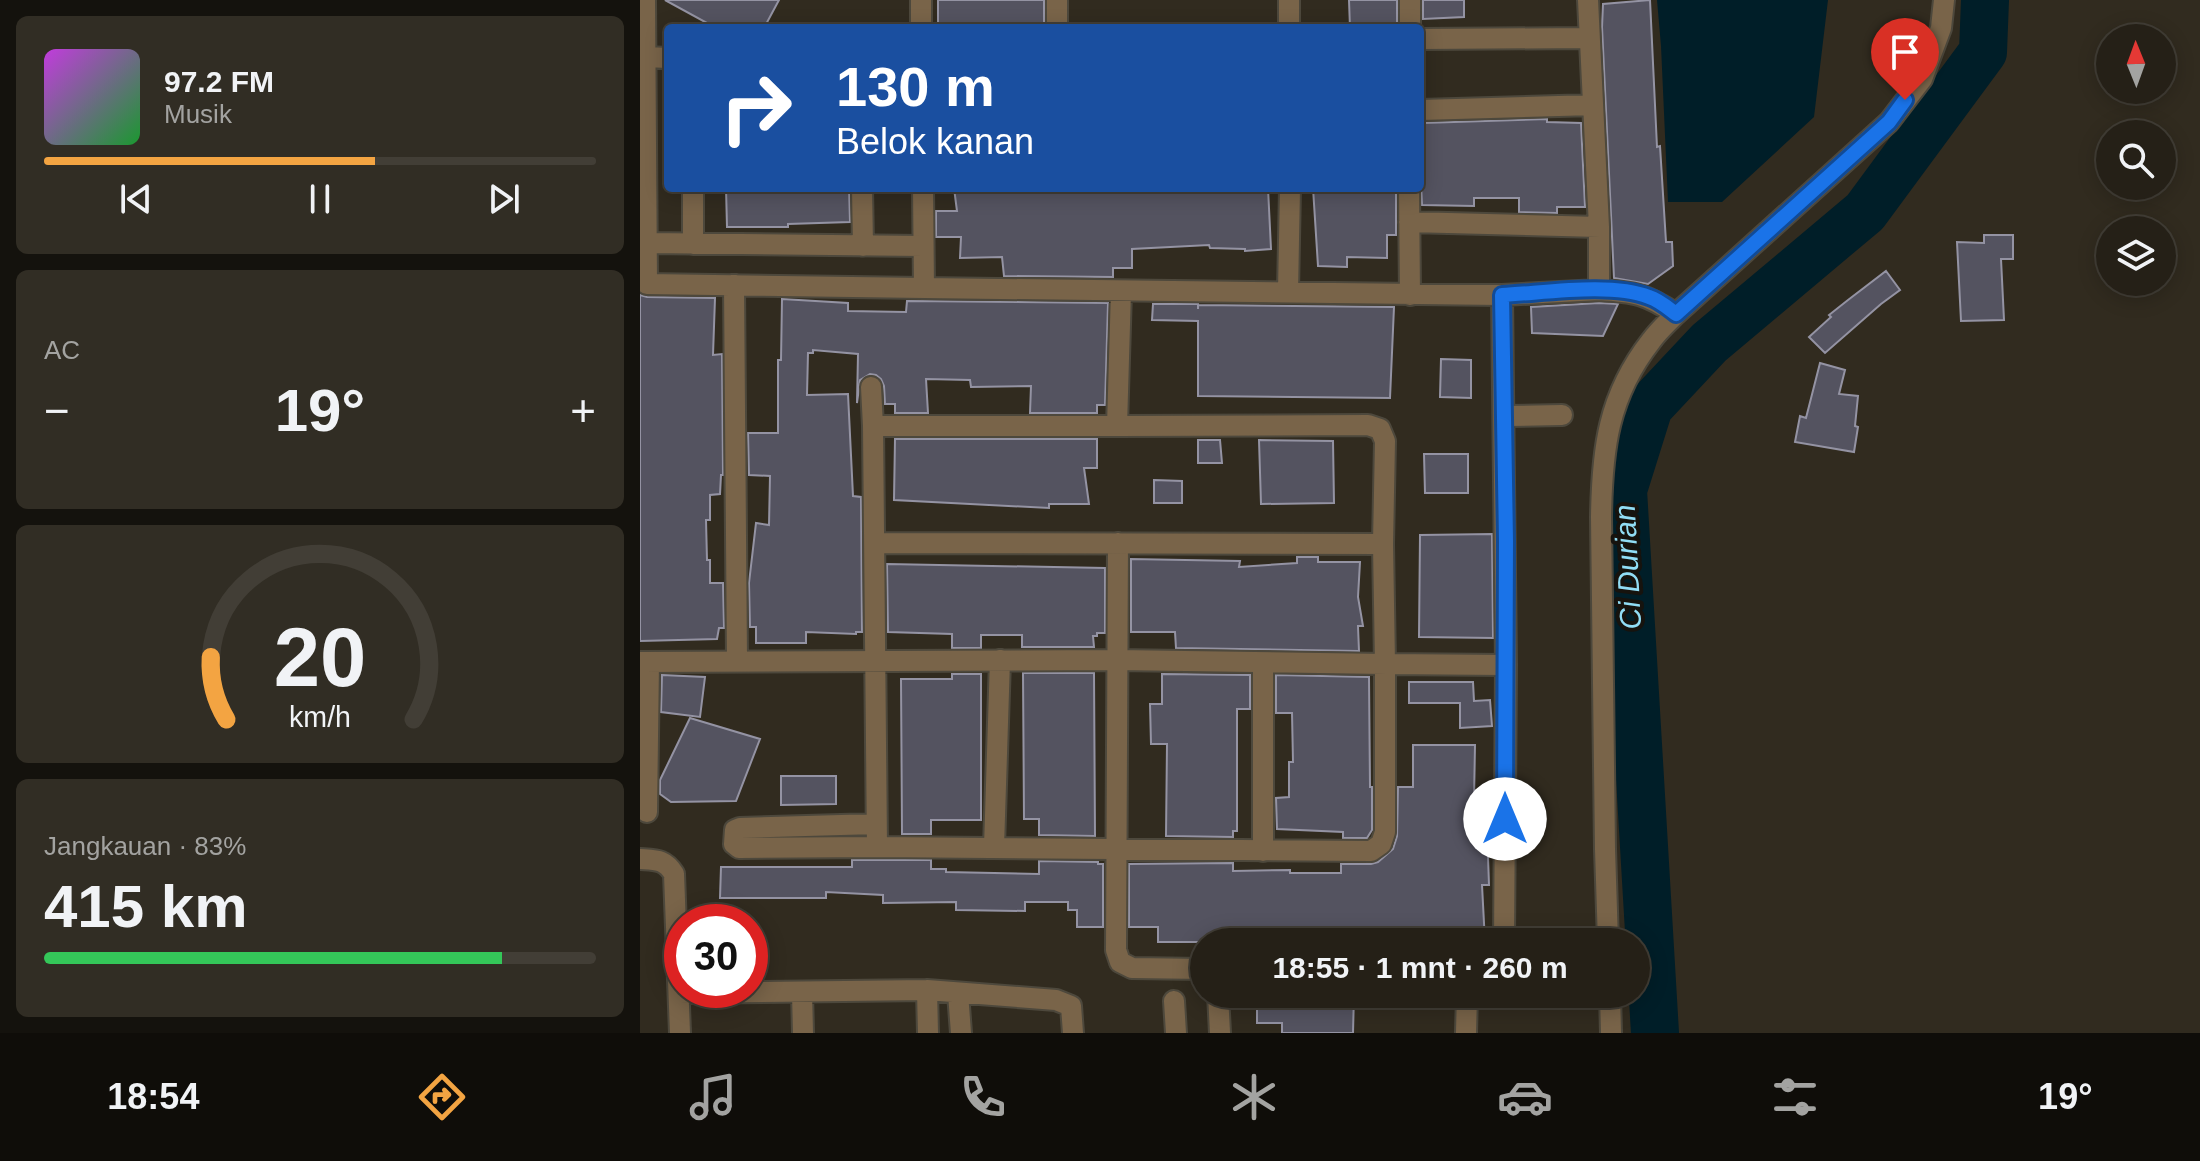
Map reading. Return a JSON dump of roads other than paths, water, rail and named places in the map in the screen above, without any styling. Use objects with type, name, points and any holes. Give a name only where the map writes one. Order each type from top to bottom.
[{"type":"street","points":[[645,0],[646,243],[643,284],[1410,295],[1502,295],[1599,290],[1625,291],[1650,297],[1676,314]]},
{"type":"street","points":[[921,0],[921,24]]},
{"type":"street","points":[[1057,0],[1057,24]]},
{"type":"street","points":[[1289,0],[1289,24]]},
{"type":"street","points":[[1410,0],[1410,24]]},
{"type":"street","points":[[1588,0],[1599,290]]},
{"type":"street","points":[[1608,928],[1601,517],[1605,439],[1615,405],[1651,341],[1676,314],[1889,122],[1922,79],[1941,28],[1944,0]]},
{"type":"street","points":[[1424,39],[1589,38]]},
{"type":"street","points":[[646,57],[664,58]]},
{"type":"street","points":[[1424,110],[1593,105]]},
{"type":"street","points":[[693,192],[693,244]]},
{"type":"street","points":[[862,192],[863,246]]},
{"type":"street","points":[[923,192],[924,288]]},
{"type":"street","points":[[1288,292],[1290,192]]},
{"type":"street","points":[[1409,192],[1410,295]]},
{"type":"street","points":[[1409,222],[1599,227]]},
{"type":"street","points":[[646,243],[923,246]]},
{"type":"street","points":[[734,285],[737,661]]},
{"type":"street","points":[[1117,426],[1121,291]]},
{"type":"street","points":[[1502,295],[1506,665],[1504,928]]},
{"type":"street","points":[[871,387],[877,847]]},
{"type":"street","points":[[1505,416],[1562,415]]},
{"type":"street","points":[[873,426],[1374,426],[1380,429],[1385,441],[1385,832],[1381,844],[1371,851],[1118,847],[739,848],[734,844],[735,830],[740,828],[876,824]]},
{"type":"street","points":[[875,543],[1383,544]]},
{"type":"street","points":[[1118,543],[1116,950],[1120,962],[1132,968],[1190,969]]},
{"type":"street","points":[[994,847],[1000,660]]},
{"type":"street","points":[[647,812],[644,662],[1117,660],[1506,665]]},
{"type":"street","points":[[1263,664],[1263,851]]},
{"type":"street","points":[[640,859],[662,861],[669,866],[674,874],[675,904]]},
{"type":"street","points":[[768,992],[927,990],[1056,1000],[1071,1006],[1073,1033]]},
{"type":"street","points":[[927,990],[928,1033]]},
{"type":"street","points":[[802,992],[803,1033]]},
{"type":"street","points":[[958,993],[961,1033]]},
{"type":"street","points":[[1174,1001],[1176,1033]]},
{"type":"street","points":[[679,1008],[680,1033]]},
{"type":"street","points":[[1219,1008],[1220,1033]]},
{"type":"street","points":[[1466,1033],[1467,1008]]},
{"type":"street","points":[[1610,1008],[1611,1033]]},
{"type":"water","points":[[1657,0],[1828,0],[1814,117],[1722,202],[1668,202]]},
{"type":"waterway","name":"Ci Durian","points":[[1655,1033],[1623,490],[1649,407],[1709,343],[1865,212],[1983,52],[1985,0]]}]
